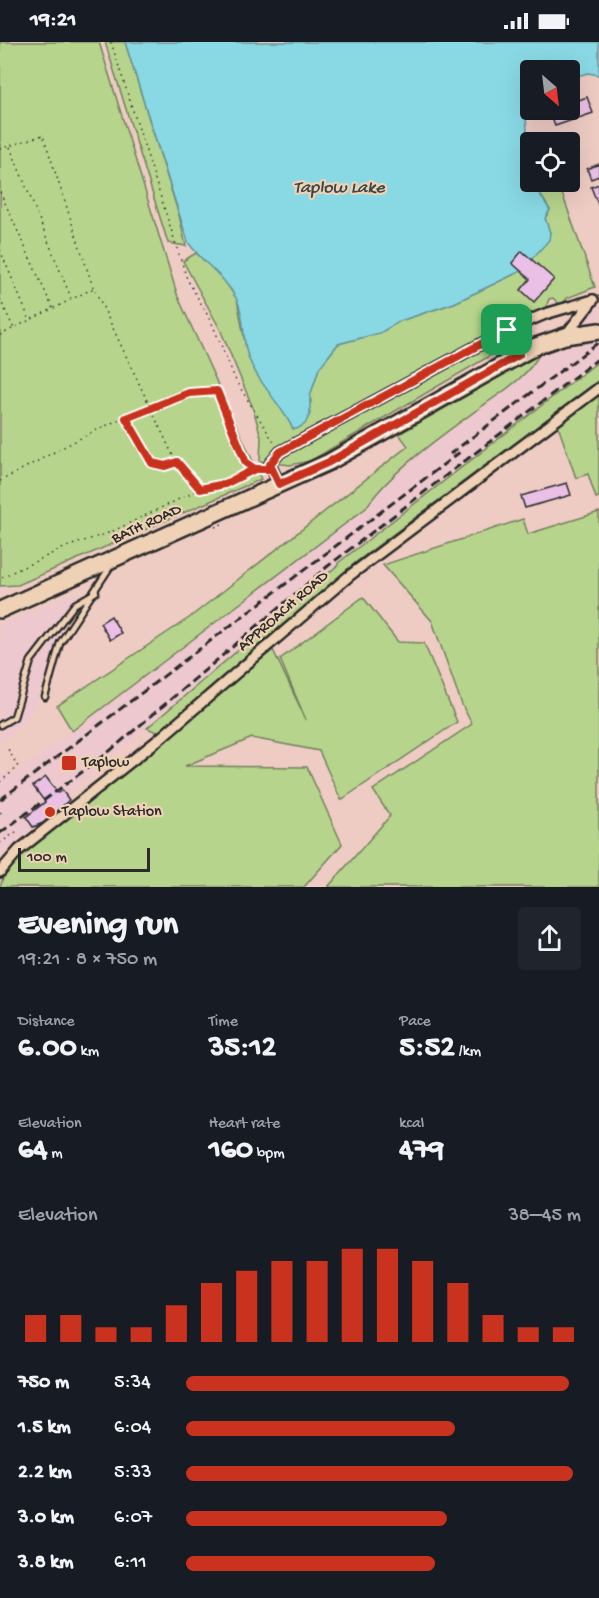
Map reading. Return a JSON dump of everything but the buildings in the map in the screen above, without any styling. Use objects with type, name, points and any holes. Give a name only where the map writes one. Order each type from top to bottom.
[{"type":"main road","name":"BATH ROAD","points":[[0,610],[329,462],[519,355],[565,336],[599,331]]},
{"type":"street","points":[[279,484],[270,464],[280,452],[507,330],[545,314],[596,298]]},
{"type":"street","points":[[565,336],[596,298]]},
{"type":"street","points":[[507,330],[519,355]]},
{"type":"street","name":"APPROACH ROAD","points":[[0,872],[19,850],[158,740],[350,576],[599,388]]},
{"type":"lane","points":[[45,697],[60,643],[96,592],[115,560]]},
{"type":"lane","points":[[0,725],[14,717],[31,661],[75,604],[96,592]]},
{"type":"path","points":[[111,42],[187,279],[211,321],[236,381],[280,452]]},
{"type":"path","points":[[0,149],[43,135],[94,288],[177,462],[200,489]]},
{"type":"path","points":[[9,146],[72,300]]},
{"type":"path","points":[[0,192],[53,309]]},
{"type":"path","points":[[0,250],[30,322]]},
{"type":"path","points":[[0,334],[30,322],[94,288]]},
{"type":"path","points":[[0,299],[14,329]]},
{"type":"path","points":[[0,481],[103,427],[189,393],[217,391],[246,463],[255,469]]},
{"type":"path","points":[[126,418],[152,463],[165,466],[177,462]]},
{"type":"path","points":[[2,577],[66,547],[111,532],[200,489],[225,484],[255,469],[272,469]]},
{"type":"path","points":[[0,782],[18,766],[8,749]]},
{"type":"path","points":[[0,813],[5,810]]},
{"type":"path","points":[[0,841],[19,830]]},
{"type":"shaded area","points":[[599,301],[599,324],[580,327],[578,325]]},
{"type":"shaded area","points":[[599,338],[599,380],[356,562],[159,733],[147,728],[66,795],[69,800],[61,808],[33,827],[2,854],[0,777],[10,770],[14,775],[72,731],[57,706],[189,618],[478,390],[539,355]]},
{"type":"shaded area","points":[[76,592],[75,607],[60,634],[34,706],[26,721],[0,743],[0,625]]},
{"type":"green space","points":[[0,42],[99,42],[178,297],[261,479],[18,585],[0,586]]},
{"type":"green space","points":[[105,42],[125,42],[179,215],[186,246],[168,243]]},
{"type":"green space","points":[[540,192],[562,192],[595,287],[567,298],[561,306],[553,298],[549,299],[545,310],[513,321],[499,330],[505,347],[310,461],[290,465],[260,461],[261,437],[253,408],[220,329],[183,261],[196,253],[222,277],[237,299],[247,353],[293,428],[311,402],[310,396],[319,368],[338,344],[379,333],[400,321],[454,303],[521,271],[512,263],[550,233],[545,218],[550,210]]},
{"type":"green space","points":[[539,355],[513,384],[403,467],[366,508],[72,731],[57,706],[189,618],[408,446],[399,434]]},
{"type":"green space","points":[[599,361],[599,380],[356,562],[159,733],[147,728],[338,563]]},
{"type":"green space","points":[[599,394],[599,497],[596,498],[588,474],[576,478],[558,426]]},
{"type":"green space","points":[[599,512],[599,887],[328,887],[390,816],[373,790],[472,724],[462,705],[432,621],[383,565],[523,519],[528,534]]},
{"type":"green space","points":[[363,597],[398,642],[424,643],[457,722],[341,800],[319,751],[252,738],[185,766],[307,767],[342,844],[304,887],[0,887],[4,874],[18,857],[273,650],[306,720],[280,659]]},
{"type":"water","name":"Taplow Lake","points":[[125,42],[599,42],[599,75],[588,73],[580,75],[580,60],[520,60],[520,120],[526,120],[527,132],[520,132],[520,192],[540,192],[550,210],[545,218],[550,233],[549,240],[521,271],[454,303],[400,321],[380,333],[338,344],[319,368],[310,396],[310,414],[305,424],[297,429],[293,429],[251,363],[245,346],[241,311],[236,298],[225,282],[188,242]]},
{"type":"railway","points":[[450,454],[599,342]]},
{"type":"railway","points":[[0,833],[105,755],[328,566],[599,358]]},
{"type":"railway","points":[[0,800],[460,452]]},
{"type":"place","name":"Taplow","points":[[69,763]]},
{"type":"place","name":"Taplow Station","points":[[50,812]]},
{"type":"route","points":[[507,330],[280,452],[270,464],[272,469],[255,469],[225,484],[200,489],[177,462],[165,466],[152,463],[126,418],[189,393],[217,391],[246,463],[255,469],[272,469],[279,484],[329,462],[519,355],[507,330]]}]
